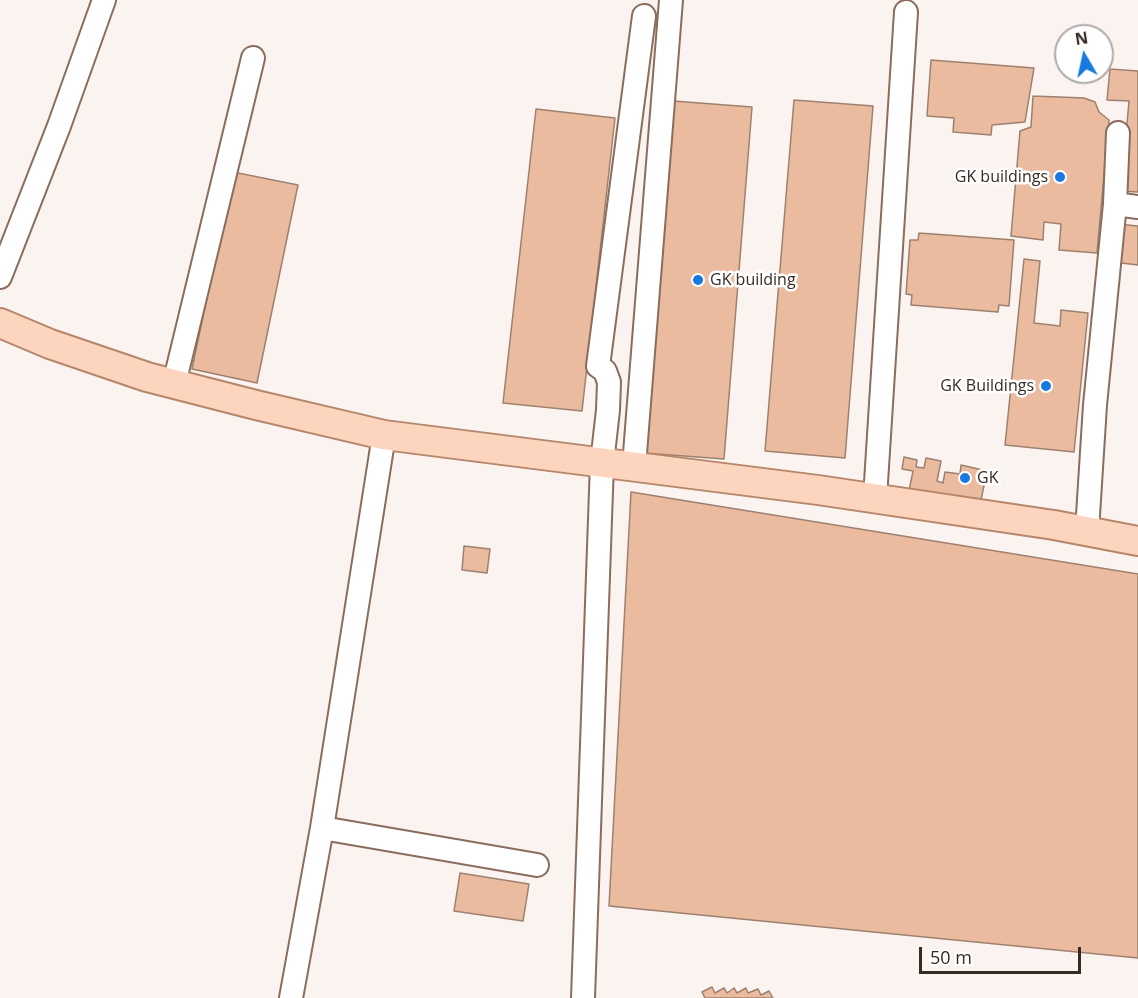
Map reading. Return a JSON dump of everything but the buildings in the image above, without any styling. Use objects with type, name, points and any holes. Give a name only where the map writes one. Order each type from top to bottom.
[{"type":"main road","points":[[0,323],[50,344],[147,377],[384,435],[874,498],[1053,525],[1138,542]]},
{"type":"street","points":[[0,277],[59,126],[104,0]]},
{"type":"street","points":[[634,466],[671,0]]},
{"type":"street","points":[[874,498],[906,12]]},
{"type":"street","points":[[583,998],[602,462],[609,382],[605,371],[598,366],[644,16]]},
{"type":"street","points":[[174,384],[253,58]]},
{"type":"street","points":[[1087,531],[1095,405],[1115,204],[1118,133]]},
{"type":"street","points":[[1115,204],[1138,207]]},
{"type":"street","points":[[291,998],[322,828],[384,435]]},
{"type":"street","points":[[322,828],[537,865]]},
{"type":"place","name":"GK buildings","points":[[1060,177]]},
{"type":"place","name":"GK building","points":[[698,280]]},
{"type":"place","name":"GK Buildings","points":[[1046,386]]},
{"type":"place","name":"GK","points":[[965,478]]}]
